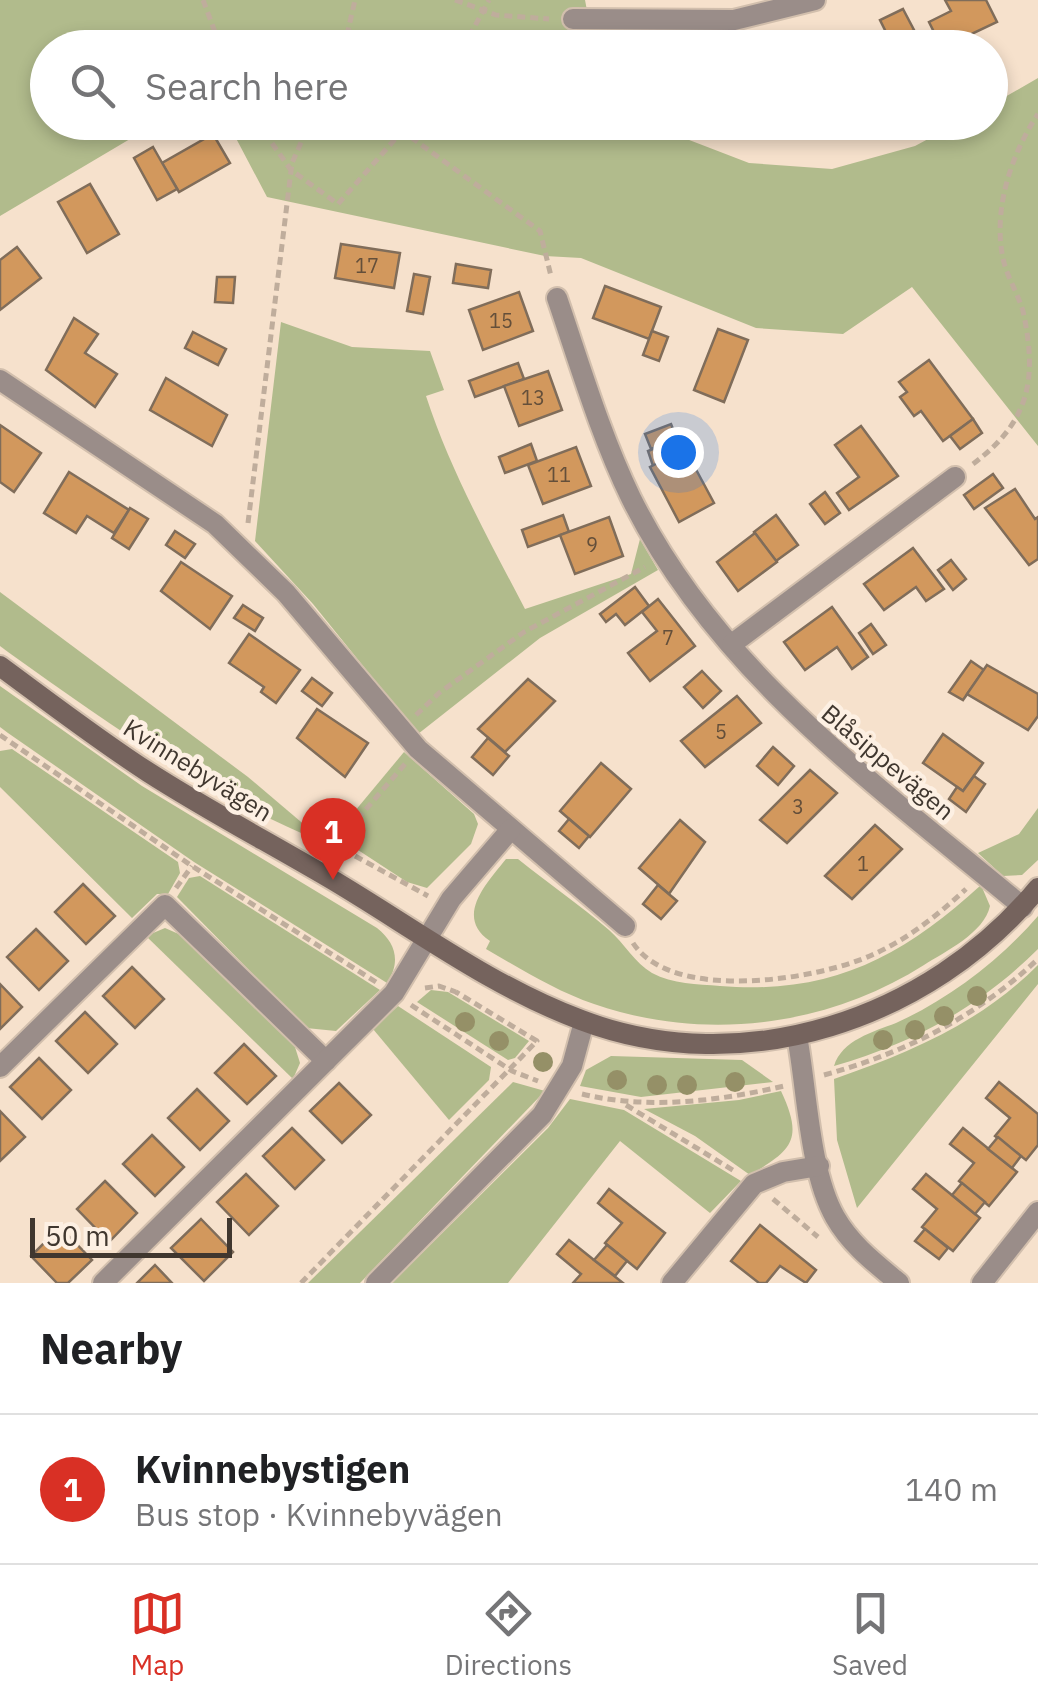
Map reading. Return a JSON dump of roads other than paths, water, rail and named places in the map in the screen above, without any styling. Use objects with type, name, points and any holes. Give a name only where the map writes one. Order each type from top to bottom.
[{"type":"street","points":[[573,19],[751,19],[815,0]]},
{"type":"street","name":"Blåsippevägen","points":[[557,298],[611,454],[662,552],[732,644],[811,732],[1023,907]]},
{"type":"street","points":[[0,380],[216,524],[245,551],[418,749],[625,926]]},
{"type":"street","points":[[732,644],[955,478]]},
{"type":"street","name":"Kvinnebyvägen","points":[[0,666],[147,771],[541,1004],[584,1022],[642,1036],[689,1042],[753,1042],[797,1036],[854,1020],[923,988],[984,946],[1038,888]]},
{"type":"street","points":[[102,1283],[394,993],[451,899],[512,830]]},
{"type":"street","points":[[0,1067],[165,905],[326,1062]]},
{"type":"street","points":[[376,1283],[542,1115],[561,1089],[584,1022]]},
{"type":"street","points":[[797,1036],[830,1204],[846,1233],[899,1283]]},
{"type":"street","points":[[672,1283],[754,1184],[783,1172],[820,1166]]},
{"type":"street","points":[[982,1283],[1038,1212]]},
{"type":"place","name":"Kvinnebystigen","points":[[333,880]]}]
